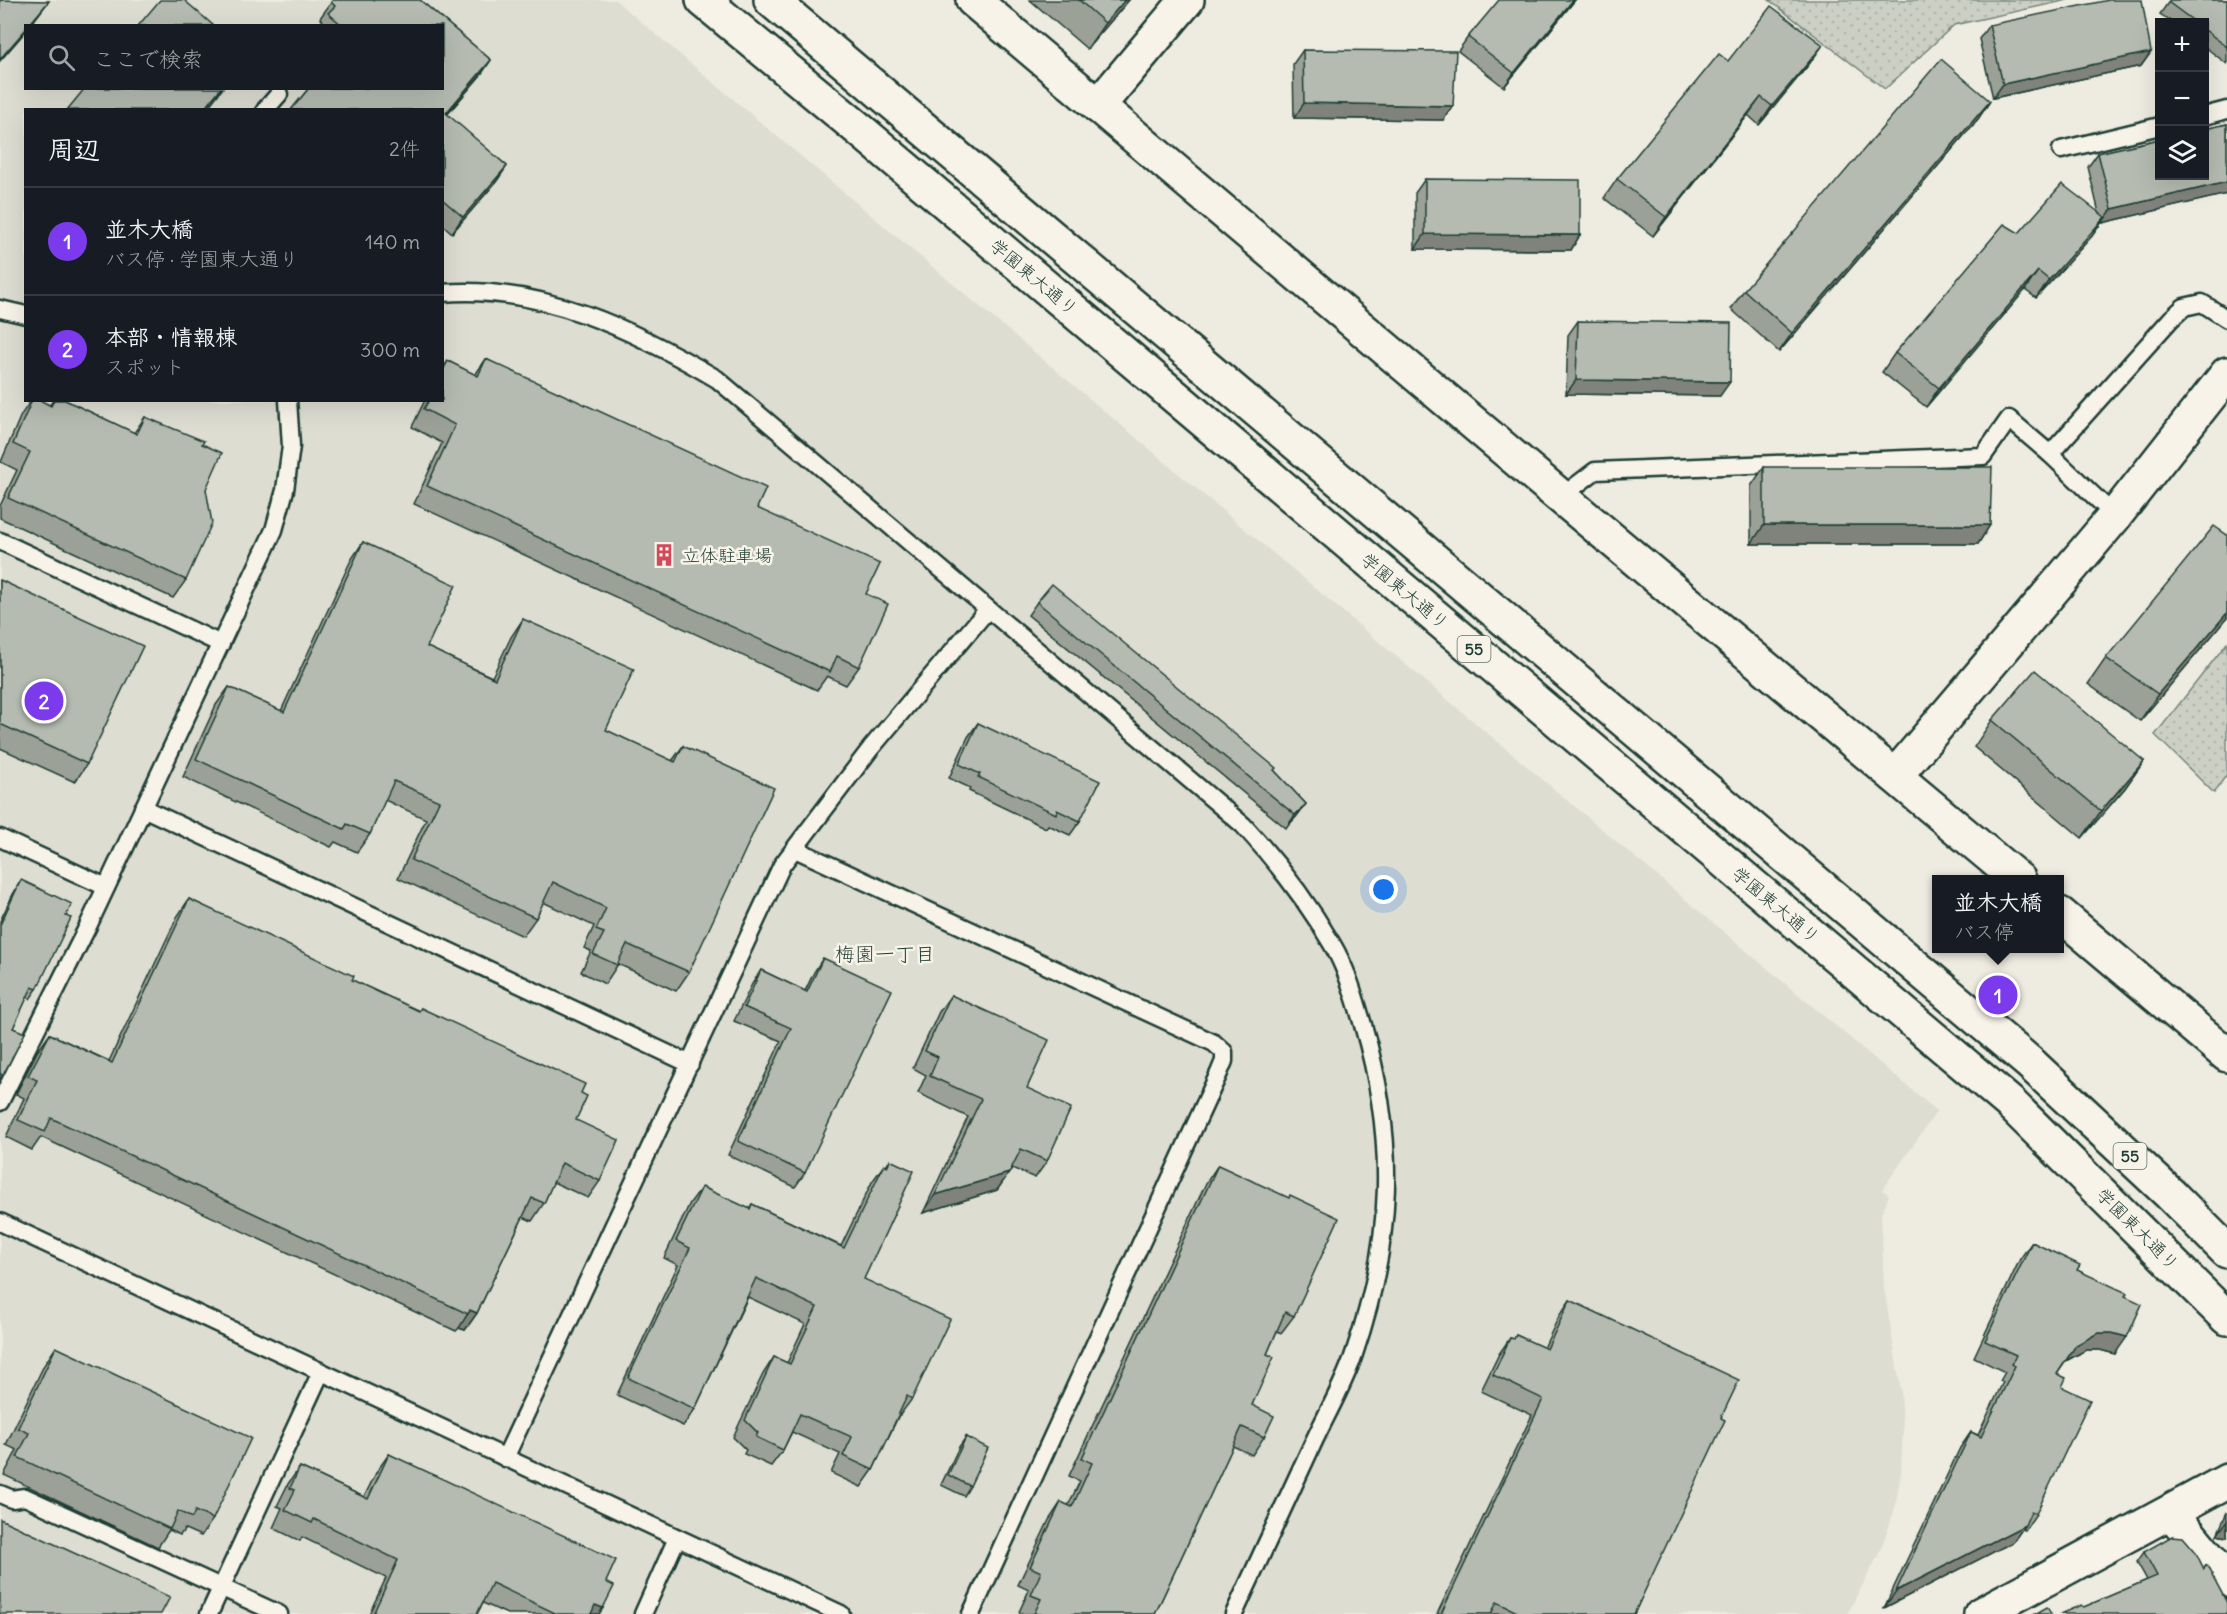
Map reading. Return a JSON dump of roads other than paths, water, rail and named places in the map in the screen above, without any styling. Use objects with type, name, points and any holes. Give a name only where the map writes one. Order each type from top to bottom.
[{"type":"main road","name":"学園東大通り","points":[[703,0],[2010,1103],[2227,1318]]},
{"type":"main road","name":"55","points":[[771,0],[2031,1064],[2170,1194],[2227,1251]]},
{"type":"main road","points":[[973,0],[1561,497],[2014,875]]},
{"type":"main road","points":[[1098,106],[1187,0]]},
{"type":"main road","points":[[1894,776],[2115,516],[2227,374]]},
{"type":"main road","points":[[2064,917],[2227,1055]]},
{"type":"main road","points":[[1981,1614],[2227,1481]]},
{"type":"main road","points":[[2170,1512],[2227,1580]]},
{"type":"lane","points":[[266,108],[279,94]]},
{"type":"lane","points":[[2209,115],[2227,110]]},
{"type":"lane","points":[[2061,150],[2155,127]]},
{"type":"lane","points":[[444,293],[507,295],[573,310],[624,330],[680,357],[717,379],[1243,825],[1276,860],[1334,946],[1353,992],[1377,1075],[1387,1164],[1386,1212],[1380,1255],[1368,1310],[1353,1357],[1234,1614]]},
{"type":"lane","points":[[2050,454],[2170,319],[2184,307],[2202,303],[2227,319]]},
{"type":"lane","points":[[0,309],[24,315]]},
{"type":"lane","points":[[0,1102],[106,887],[274,530],[285,490],[291,446],[288,402]]},
{"type":"lane","points":[[1561,497],[1595,471],[1983,456],[2008,419],[2050,454],[2115,516]]},
{"type":"lane","points":[[0,541],[221,644]]},
{"type":"lane","points":[[506,1458],[782,865],[871,748],[988,609]]},
{"type":"lane","points":[[143,808],[690,1064]]},
{"type":"lane","points":[[0,838],[106,887]]},
{"type":"lane","points":[[795,849],[1214,1043],[1224,1052],[1224,1061],[1219,1073],[971,1614]]},
{"type":"lane","points":[[0,1222],[841,1614]]},
{"type":"lane","points":[[209,1614],[321,1372]]},
{"type":"lane","points":[[0,1494],[12,1499],[25,1497],[279,1614]]},
{"type":"lane","points":[[643,1614],[677,1538]]},
{"type":"place","name":"立体駐車場","points":[[664,555]]},
{"type":"place","name":"本部・情報棟","points":[[44,701]]},
{"type":"place","name":"並木大橋","points":[[1998,995]]},
{"type":"district","name":"梅園一丁目","points":[[885,953]]}]
